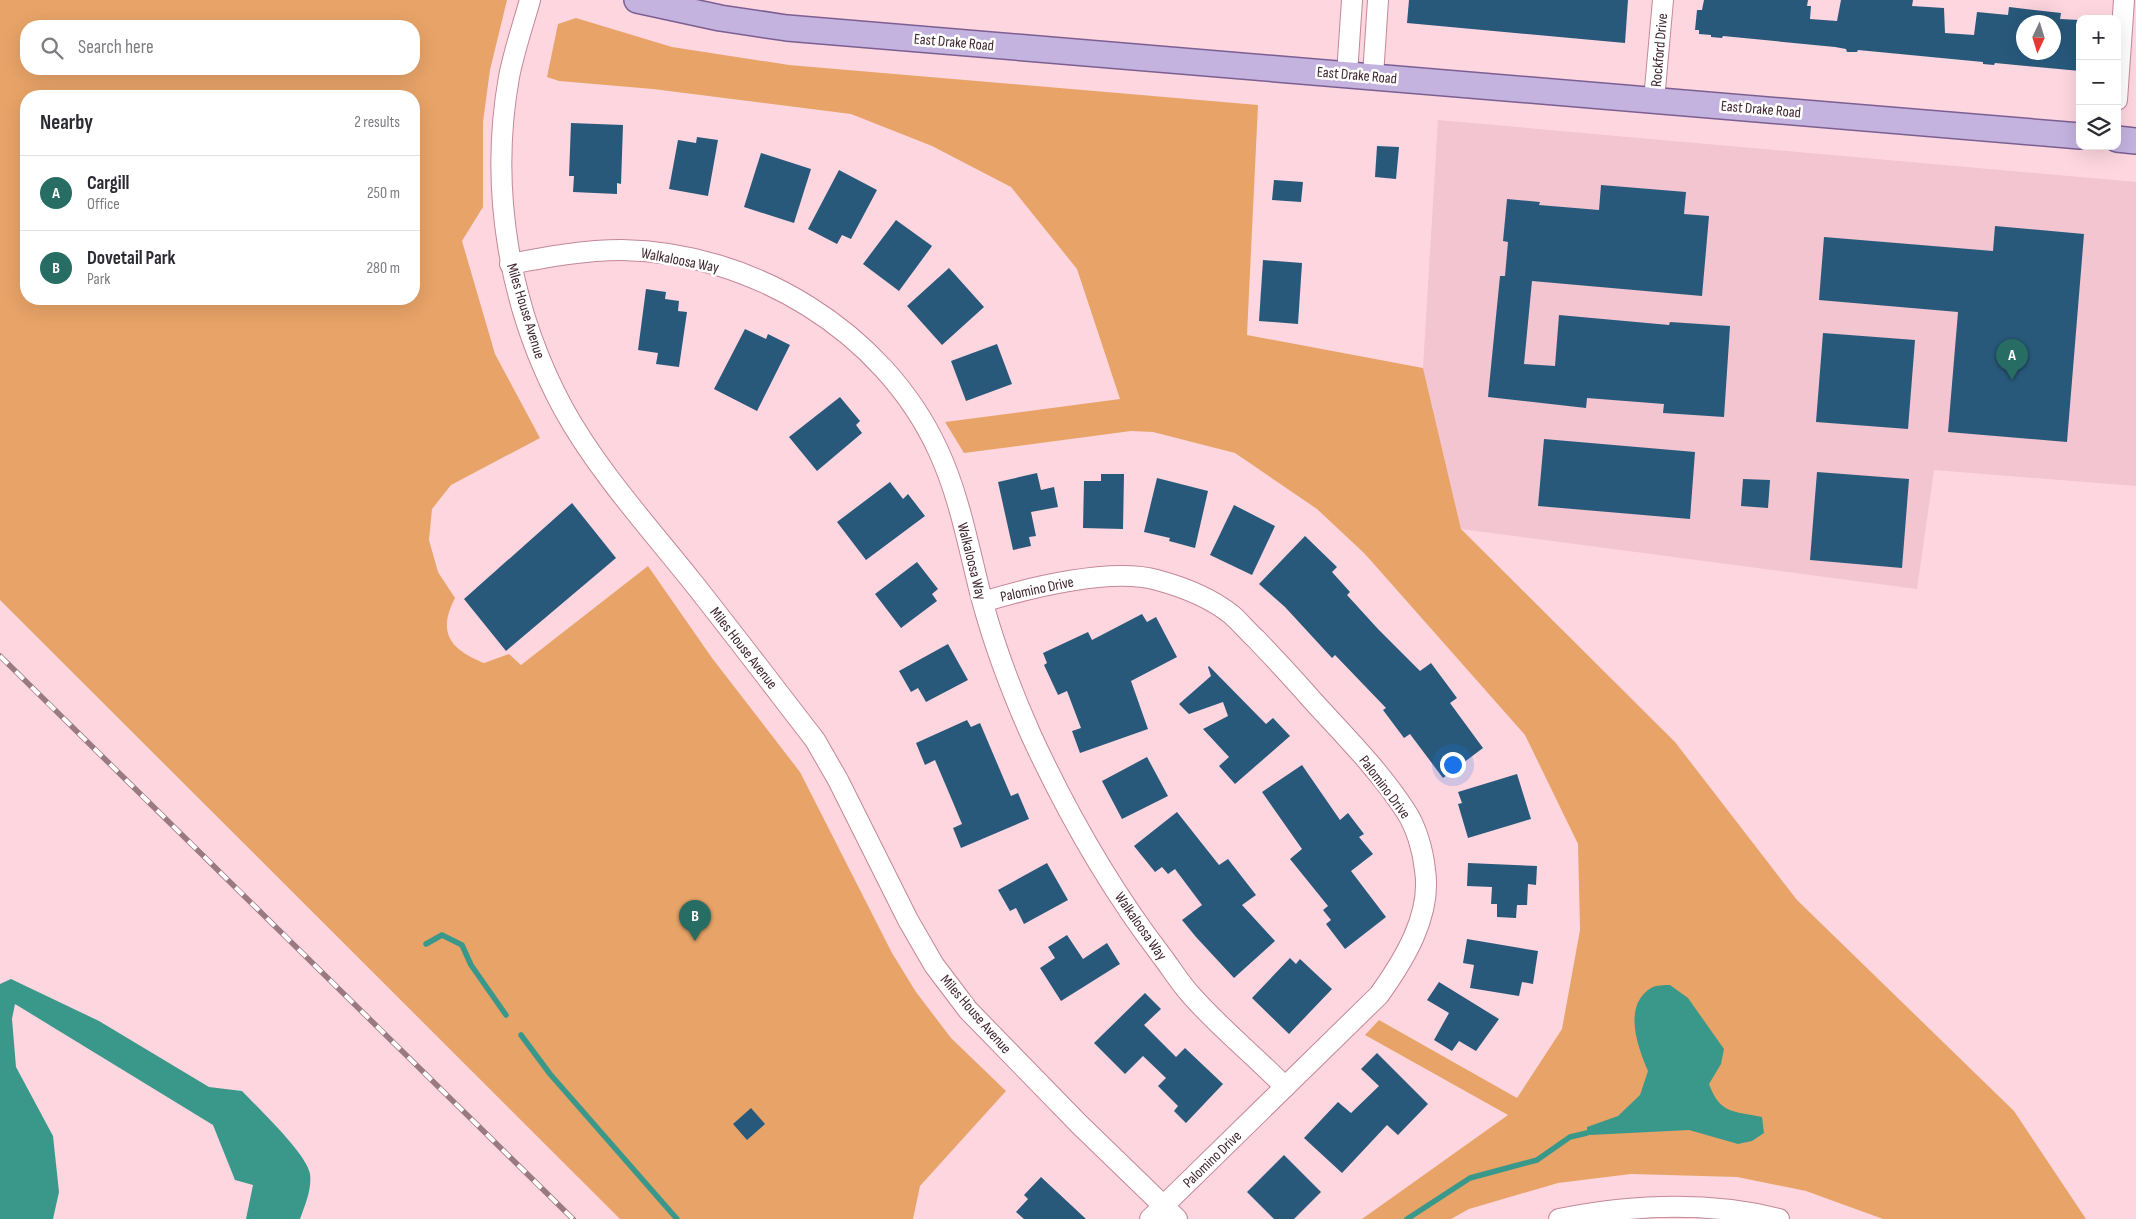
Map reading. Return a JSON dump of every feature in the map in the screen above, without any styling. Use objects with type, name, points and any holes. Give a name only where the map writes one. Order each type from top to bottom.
[{"type":"main road","name":"East Drake Road","points":[[637,0],[720,18],[787,28],[2076,136]]},
{"type":"main road","points":[[2121,139],[2136,141]]},
{"type":"street","name":"Miles House Avenue","points":[[530,0],[509,76],[503,118],[501,175],[510,264],[532,340],[563,408],[593,454],[627,499],[815,740],[838,780],[908,920],[934,965],[968,1010],[1164,1215]]},
{"type":"street","points":[[1347,74],[1352,0]]},
{"type":"street","points":[[1373,76],[1378,0]]},
{"type":"street","name":"Rockford Drive","points":[[1654,100],[1663,0]]},
{"type":"street","points":[[2120,60],[2124,0]]},
{"type":"street","name":"Walkaloosa Way","points":[[510,264],[586,251],[624,250],[707,261],[786,293],[836,325],[880,362],[918,415],[938,450],[959,507],[1004,675],[1064,802],[1098,864],[1144,933],[1192,996],[1286,1087]]},
{"type":"street","name":"Palomino Drive","points":[[983,602],[1023,589],[1074,580],[1120,576],[1155,579],[1193,592],[1232,615],[1350,743],[1406,810],[1418,840],[1426,872],[1424,902],[1416,933],[1402,963],[1379,995],[1286,1087],[1164,1215]]},
{"type":"street","points":[[1559,1219],[1620,1209],[1695,1208],[1726,1210],[1779,1219]]},
{"type":"shaded area","points":[[0,0],[507,0],[490,70],[483,122],[483,207],[462,241],[495,354],[540,438],[451,485],[432,509],[429,540],[438,572],[455,598],[447,621],[447,630],[450,638],[455,646],[463,652],[484,663],[509,654],[521,665],[648,566],[712,658],[800,772],[892,953],[916,992],[951,1038],[1006,1091],[920,1186],[913,1219],[620,1219],[0,600]]},
{"type":"shaded area","points":[[576,18],[672,47],[789,65],[1258,105],[1247,335],[1423,368],[1461,529],[1675,742],[1797,900],[2014,1111],[2086,1219],[1883,1219],[1806,1191],[1737,1177],[1631,1174],[1558,1183],[1469,1209],[1451,1219],[1362,1219],[1508,1115],[1365,1035],[1379,1020],[1517,1098],[1562,1029],[1580,930],[1578,844],[1525,735],[1365,554],[1317,509],[1235,453],[1153,432],[1131,431],[964,453],[945,422],[1120,399],[1077,269],[1011,187],[932,146],[851,114],[653,89],[559,81],[547,77],[558,24]]},
{"type":"shaded area","points":[[1438,120],[2136,182],[2136,486],[1934,470],[1917,589],[1461,529],[1423,368]]},
{"type":"shaded area","points":[[11,979],[99,1021],[209,1087],[242,1091],[281,1131],[307,1165],[310,1174],[310,1185],[300,1219],[246,1219],[253,1185],[235,1180],[213,1125],[15,1004],[12,1019],[16,1067],[53,1136],[59,1192],[53,1219],[0,1219],[0,984]]},
{"type":"shaded area","points":[[1670,985],[1688,998],[1724,1049],[1721,1064],[1709,1084],[1713,1094],[1729,1110],[1762,1117],[1764,1133],[1752,1141],[1738,1144],[1689,1130],[1590,1135],[1587,1133],[1587,1127],[1618,1116],[1640,1095],[1648,1071],[1640,1051],[1635,1028],[1637,1005],[1642,996],[1651,988]]},
{"type":"building","points":[[1409,0],[1628,0],[1625,43],[1407,23]]},
{"type":"building","points":[[1704,0],[1808,0],[1807,6],[1811,6],[1810,19],[1837,21],[1841,0],[1913,0],[1912,6],[1944,8],[1945,33],[1974,35],[1977,12],[2008,15],[2009,7],[2061,13],[2061,15],[2016,15],[2016,60],[2061,60],[2061,19],[2076,20],[2076,71],[1995,63],[1994,65],[1983,64],[1983,62],[1858,50],[1857,52],[1847,52],[1846,49],[1835,47],[1723,36],[1722,38],[1711,37],[1711,35],[1699,34],[1699,30],[1695,30],[1697,10],[1702,10]]},
{"type":"building","points":[[571,123],[623,125],[621,184],[617,183],[617,194],[573,192],[574,176],[569,176]]},
{"type":"building","points":[[697,137],[718,140],[708,196],[669,189],[678,140],[696,143]]},
{"type":"building","points":[[1377,146],[1399,147],[1396,179],[1375,177]]},
{"type":"building","points":[[761,153],[811,169],[794,223],[744,207]]},
{"type":"building","points":[[839,170],[877,190],[851,239],[842,235],[837,244],[808,229]]},
{"type":"building","points":[[1274,180],[1303,182],[1301,202],[1272,200]]},
{"type":"building","points":[[1601,185],[1686,192],[1684,214],[1709,216],[1702,296],[1532,281],[1524,364],[1555,366],[1559,315],[1669,325],[1670,322],[1730,326],[1724,417],[1663,413],[1664,404],[1587,398],[1586,408],[1488,397],[1500,276],[1505,276],[1508,242],[1503,241],[1507,199],[1540,202],[1539,205],[1599,210]]},
{"type":"building","points":[[896,220],[932,246],[899,291],[863,264]]},
{"type":"building","points":[[1995,226],[2084,234],[2067,442],[1948,432],[1958,312],[1819,300],[1824,237],[1993,251]]},
{"type":"building","points":[[1263,260],[1302,263],[1298,324],[1259,321]]},
{"type":"building","points":[[949,268],[984,307],[942,345],[907,306]]},
{"type":"building","points":[[646,289],[666,292],[665,299],[679,301],[678,311],[687,312],[679,367],[656,364],[658,353],[638,350]]},
{"type":"building","points":[[745,329],[766,339],[768,334],[790,345],[757,411],[714,389]]},
{"type":"building","points":[[1823,333],[1915,340],[1908,429],[1816,422]]},
{"type":"building","points":[[997,344],[1012,384],[966,401],[951,361]]},
{"type":"building","points":[[840,397],[860,421],[856,425],[862,433],[817,471],[789,437]]},
{"type":"building","points":[[1544,439],[1695,452],[1690,519],[1538,506]]},
{"type":"building","points":[[1817,472],[1909,479],[1902,568],[1810,560]]},
{"type":"building","points":[[1037,473],[1041,490],[1054,487],[1058,507],[1031,512],[1036,536],[1029,537],[1031,546],[1013,550],[998,482]]},
{"type":"building","points":[[1101,474],[1124,474],[1123,529],[1083,528],[1084,481],[1101,481]]},
{"type":"building","points":[[1157,478],[1208,491],[1195,548],[1169,541],[1170,538],[1144,532]]},
{"type":"building","points":[[1743,479],[1770,480],[1768,508],[1741,506]]},
{"type":"building","points":[[890,482],[903,499],[908,494],[925,516],[866,560],[837,522]]},
{"type":"building","points":[[572,503],[616,558],[506,651],[464,599]]},
{"type":"building","points":[[1234,505],[1275,526],[1252,575],[1210,555]]},
{"type":"building","points":[[1305,536],[1337,567],[1332,572],[1350,592],[1347,595],[1378,629],[1420,671],[1431,663],[1457,698],[1450,703],[1483,748],[1443,778],[1410,734],[1404,738],[1383,710],[1386,708],[1335,655],[1332,658],[1285,607],[1259,584]]},
{"type":"building","points":[[917,562],[938,589],[932,594],[937,601],[901,628],[875,594]]},
{"type":"building","points":[[1142,614],[1147,622],[1156,617],[1177,657],[1131,681],[1148,729],[1080,753],[1072,731],[1081,728],[1067,691],[1058,695],[1044,665],[1047,663],[1043,653],[1088,632],[1092,640]]},
{"type":"building","points":[[948,644],[968,680],[926,702],[918,688],[911,692],[899,671]]},
{"type":"building","points":[[1209,666],[1266,724],[1273,718],[1290,736],[1235,784],[1219,766],[1229,757],[1203,729],[1228,716],[1223,702],[1189,714],[1179,704],[1211,676]]},
{"type":"building","points":[[967,720],[971,727],[980,723],[1011,796],[1018,793],[1029,819],[961,848],[953,828],[962,824],[935,760],[925,765],[916,743]]},
{"type":"building","points":[[1147,757],[1168,796],[1122,819],[1102,781]]},
{"type":"building","points":[[1302,765],[1340,820],[1348,813],[1364,834],[1359,837],[1373,854],[1351,871],[1386,917],[1345,949],[1326,924],[1331,920],[1323,910],[1328,906],[1290,859],[1302,849],[1262,792]]},
{"type":"building","points":[[1517,774],[1531,819],[1468,838],[1458,804],[1462,803],[1458,792]]},
{"type":"building","points":[[1177,812],[1219,865],[1228,859],[1256,895],[1242,905],[1275,941],[1234,978],[1182,920],[1202,905],[1175,869],[1168,874],[1162,867],[1155,872],[1134,846]]},
{"type":"building","points":[[1047,863],[1068,900],[1024,924],[1016,908],[1010,911],[998,890]]},
{"type":"building","points":[[1468,863],[1537,866],[1536,885],[1528,884],[1527,905],[1517,905],[1516,918],[1497,917],[1497,904],[1491,904],[1492,887],[1467,886]]},
{"type":"building","points":[[1067,935],[1083,959],[1107,943],[1120,964],[1061,1001],[1040,968],[1055,958],[1048,947]]},
{"type":"building","points":[[1467,939],[1538,951],[1533,984],[1522,982],[1519,996],[1470,988],[1474,965],[1463,963]]},
{"type":"building","points":[[1290,958],[1296,964],[1300,959],[1332,989],[1289,1034],[1252,998]]},
{"type":"building","points":[[1439,982],[1499,1019],[1476,1051],[1459,1041],[1452,1051],[1434,1040],[1449,1013],[1427,1000]]},
{"type":"building","points":[[1145,993],[1161,1009],[1144,1025],[1176,1057],[1185,1048],[1223,1084],[1186,1123],[1174,1111],[1178,1106],[1158,1086],[1166,1078],[1143,1056],[1125,1074],[1094,1043]]},
{"type":"building","points":[[1377,1053],[1428,1104],[1398,1135],[1387,1125],[1342,1173],[1304,1138],[1338,1102],[1351,1113],[1379,1086],[1361,1069]]},
{"type":"building","points":[[751,1108],[765,1124],[747,1140],[733,1124]]},
{"type":"building","points":[[1284,1155],[1321,1192],[1294,1219],[1274,1219],[1247,1192]]},
{"type":"building","points":[[1041,1177],[1086,1219],[1024,1219],[1016,1212],[1028,1199],[1024,1195]]},
{"type":"waterway","points":[[426,944],[442,935],[462,945],[471,965],[506,1015]]},
{"type":"waterway","points":[[521,1035],[550,1074],[677,1219]]},
{"type":"waterway","points":[[1407,1219],[1470,1178],[1537,1160],[1570,1137],[1587,1133]]},
{"type":"railway","points":[[0,656],[573,1219]]},
{"type":"place","name":"Cargill","points":[[2012,380]]},
{"type":"place","name":"Dovetail Park","points":[[695,941]]}]
